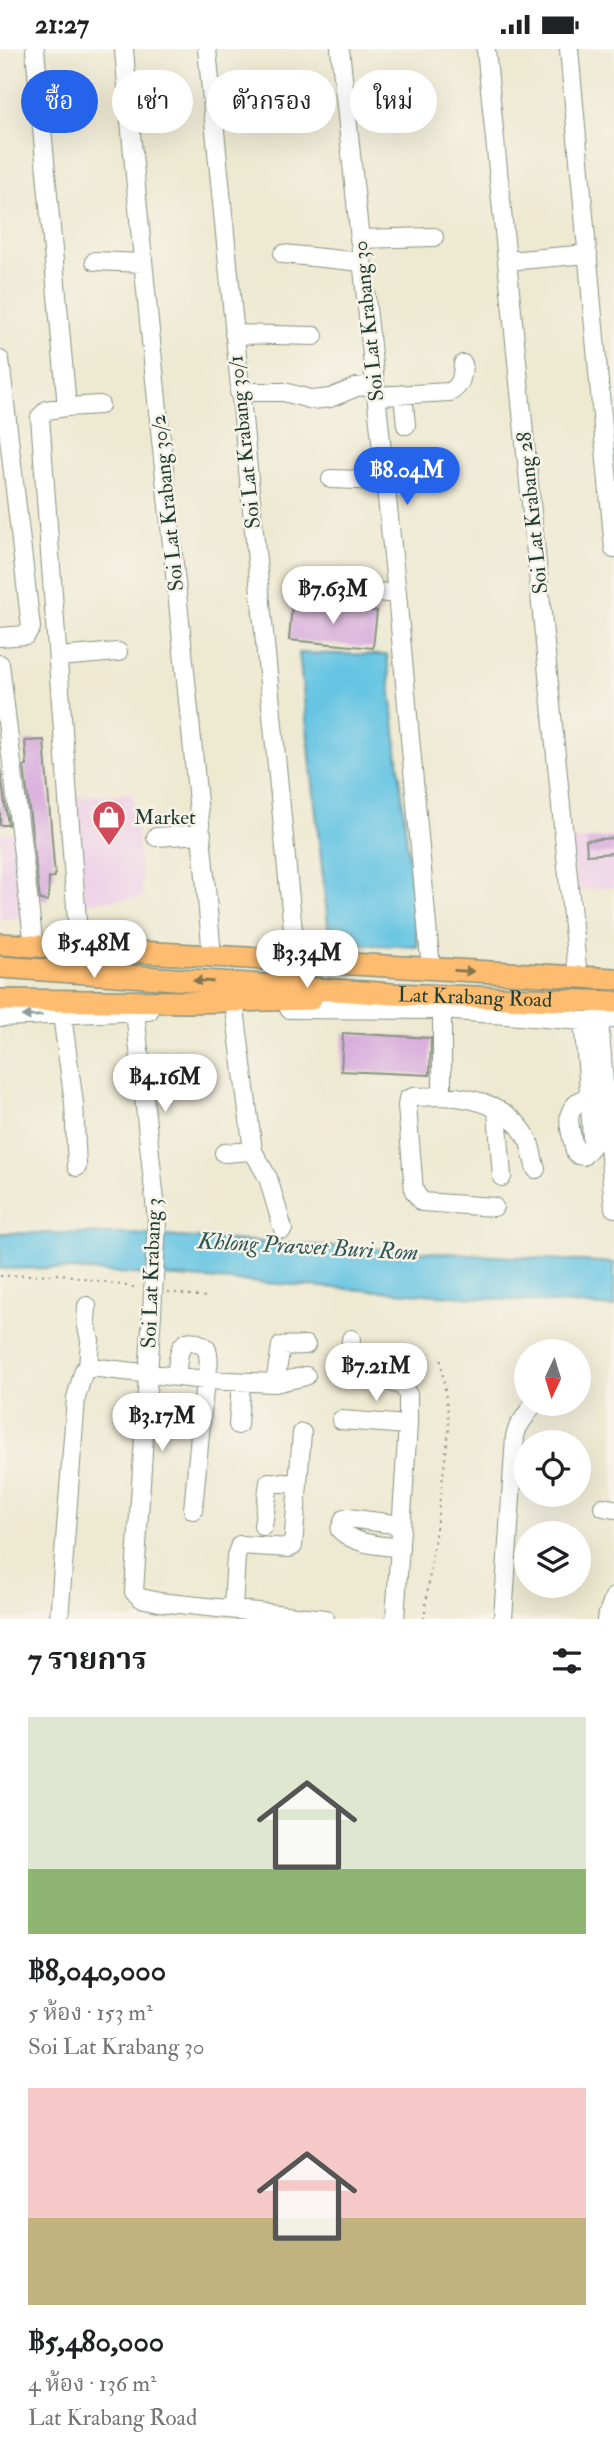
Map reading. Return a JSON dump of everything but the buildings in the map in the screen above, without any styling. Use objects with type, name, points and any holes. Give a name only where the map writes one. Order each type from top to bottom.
[{"type":"main road","name":"Lat Krabang Road","points":[[2,944],[614,979]]},
{"type":"main road","name":"Lat Krabang Road","points":[[0,967],[394,993],[614,1002]]},
{"type":"main road","points":[[0,1000],[281,1001],[394,993]]},
{"type":"street","points":[[34,49],[66,407]]},
{"type":"street","name":"Soi Lat Krabang 30/2","points":[[124,49],[212,957]]},
{"type":"street","name":"Soi Lat Krabang 30/1","points":[[207,49],[296,961]]},
{"type":"street","name":"Soi Lat Krabang 30","points":[[340,49],[397,594],[431,969]]},
{"type":"street","name":"Soi Lat Krabang 28","points":[[486,49],[578,977]]},
{"type":"street","points":[[569,49],[614,549]]},
{"type":"street","points":[[359,239],[434,237]]},
{"type":"street","points":[[283,254],[362,262]]},
{"type":"street","points":[[508,261],[588,254]]},
{"type":"street","points":[[96,261],[143,263]]},
{"type":"street","points":[[234,334],[314,336]]},
{"type":"street","points":[[0,360],[31,628],[26,635],[0,637]]},
{"type":"street","points":[[239,392],[284,392],[313,400],[330,398],[357,387],[403,394],[450,393],[462,380],[463,364]]},
{"type":"street","points":[[403,394],[406,425]]},
{"type":"street","points":[[79,949],[40,417],[47,410],[100,405]]},
{"type":"street","points":[[331,479],[385,481]]},
{"type":"street","points":[[331,587],[397,594]]},
{"type":"street","points":[[59,657],[118,652]]},
{"type":"street","points":[[0,664],[34,946]]},
{"type":"street","points":[[156,837],[202,834]]},
{"type":"street","points":[[235,1009],[253,1151],[268,1178],[283,1229]]},
{"type":"street","points":[[0,1017],[235,1009],[442,1010],[599,1020]]},
{"type":"street","points":[[442,1010],[442,1096]]},
{"type":"street","name":"Soi Lat Krabang 3","points":[[135,1011],[157,1220],[134,1584],[138,1596],[158,1610]]},
{"type":"street","points":[[62,1015],[74,1103],[77,1167]]},
{"type":"street","points":[[589,1097],[599,1020]]},
{"type":"street","points":[[599,1020],[614,1208]]},
{"type":"street","points":[[494,1207],[422,1202],[417,1198],[410,1148],[408,1099],[442,1096],[476,1099],[498,1110],[522,1129],[536,1169]]},
{"type":"street","points":[[498,1110],[502,1177]]},
{"type":"street","points":[[225,1153],[253,1151]]},
{"type":"street","points":[[87,1306],[86,1322],[93,1368]]},
{"type":"street","points":[[351,1339],[350,1356],[353,1359],[365,1365],[376,1377],[398,1383],[407,1390],[408,1425],[395,1619]]},
{"type":"street","points":[[93,1368],[102,1343]]},
{"type":"street","points":[[177,1377],[178,1351],[184,1343],[202,1345],[209,1355],[193,1510]]},
{"type":"street","points":[[275,1383],[278,1350],[281,1346],[306,1345]]},
{"type":"street","points":[[59,1619],[76,1398],[82,1375],[93,1368],[205,1380],[275,1383],[306,1376]]},
{"type":"street","points":[[238,1425],[241,1382]]},
{"type":"street","points":[[503,1619],[515,1436],[525,1416]]},
{"type":"street","points":[[341,1420],[408,1425]]},
{"type":"street","points":[[236,1613],[236,1556],[240,1545],[293,1546],[302,1433]]},
{"type":"street","points":[[263,1526],[269,1482],[298,1484]]},
{"type":"street","points":[[400,1548],[360,1541],[340,1530],[340,1525],[348,1518],[401,1525]]},
{"type":"street","points":[[606,1619],[614,1597]]},
{"type":"street","points":[[158,1610],[325,1619]]},
{"type":"path","points":[[0,1276],[61,1274],[141,1289]]},
{"type":"path","points":[[162,1291],[206,1297]]},
{"type":"path","points":[[424,1619],[449,1430],[440,1355]]},
{"type":"shaded area","name":"Market","points":[[133,793],[143,897],[85,902],[75,797]]},
{"type":"shaded area","points":[[20,832],[26,917],[0,919],[0,833]]},
{"type":"shaded area","points":[[614,836],[614,887],[575,890],[570,840]]},
{"type":"water","points":[[299,653],[387,655],[418,947],[330,943]]},
{"type":"water","name":"Khlong Prawet Buri Rom","points":[[0,1233],[130,1234],[614,1263],[614,1307],[45,1268],[0,1269]]},
{"type":"place","name":"Market","points":[[109,847]]}]
